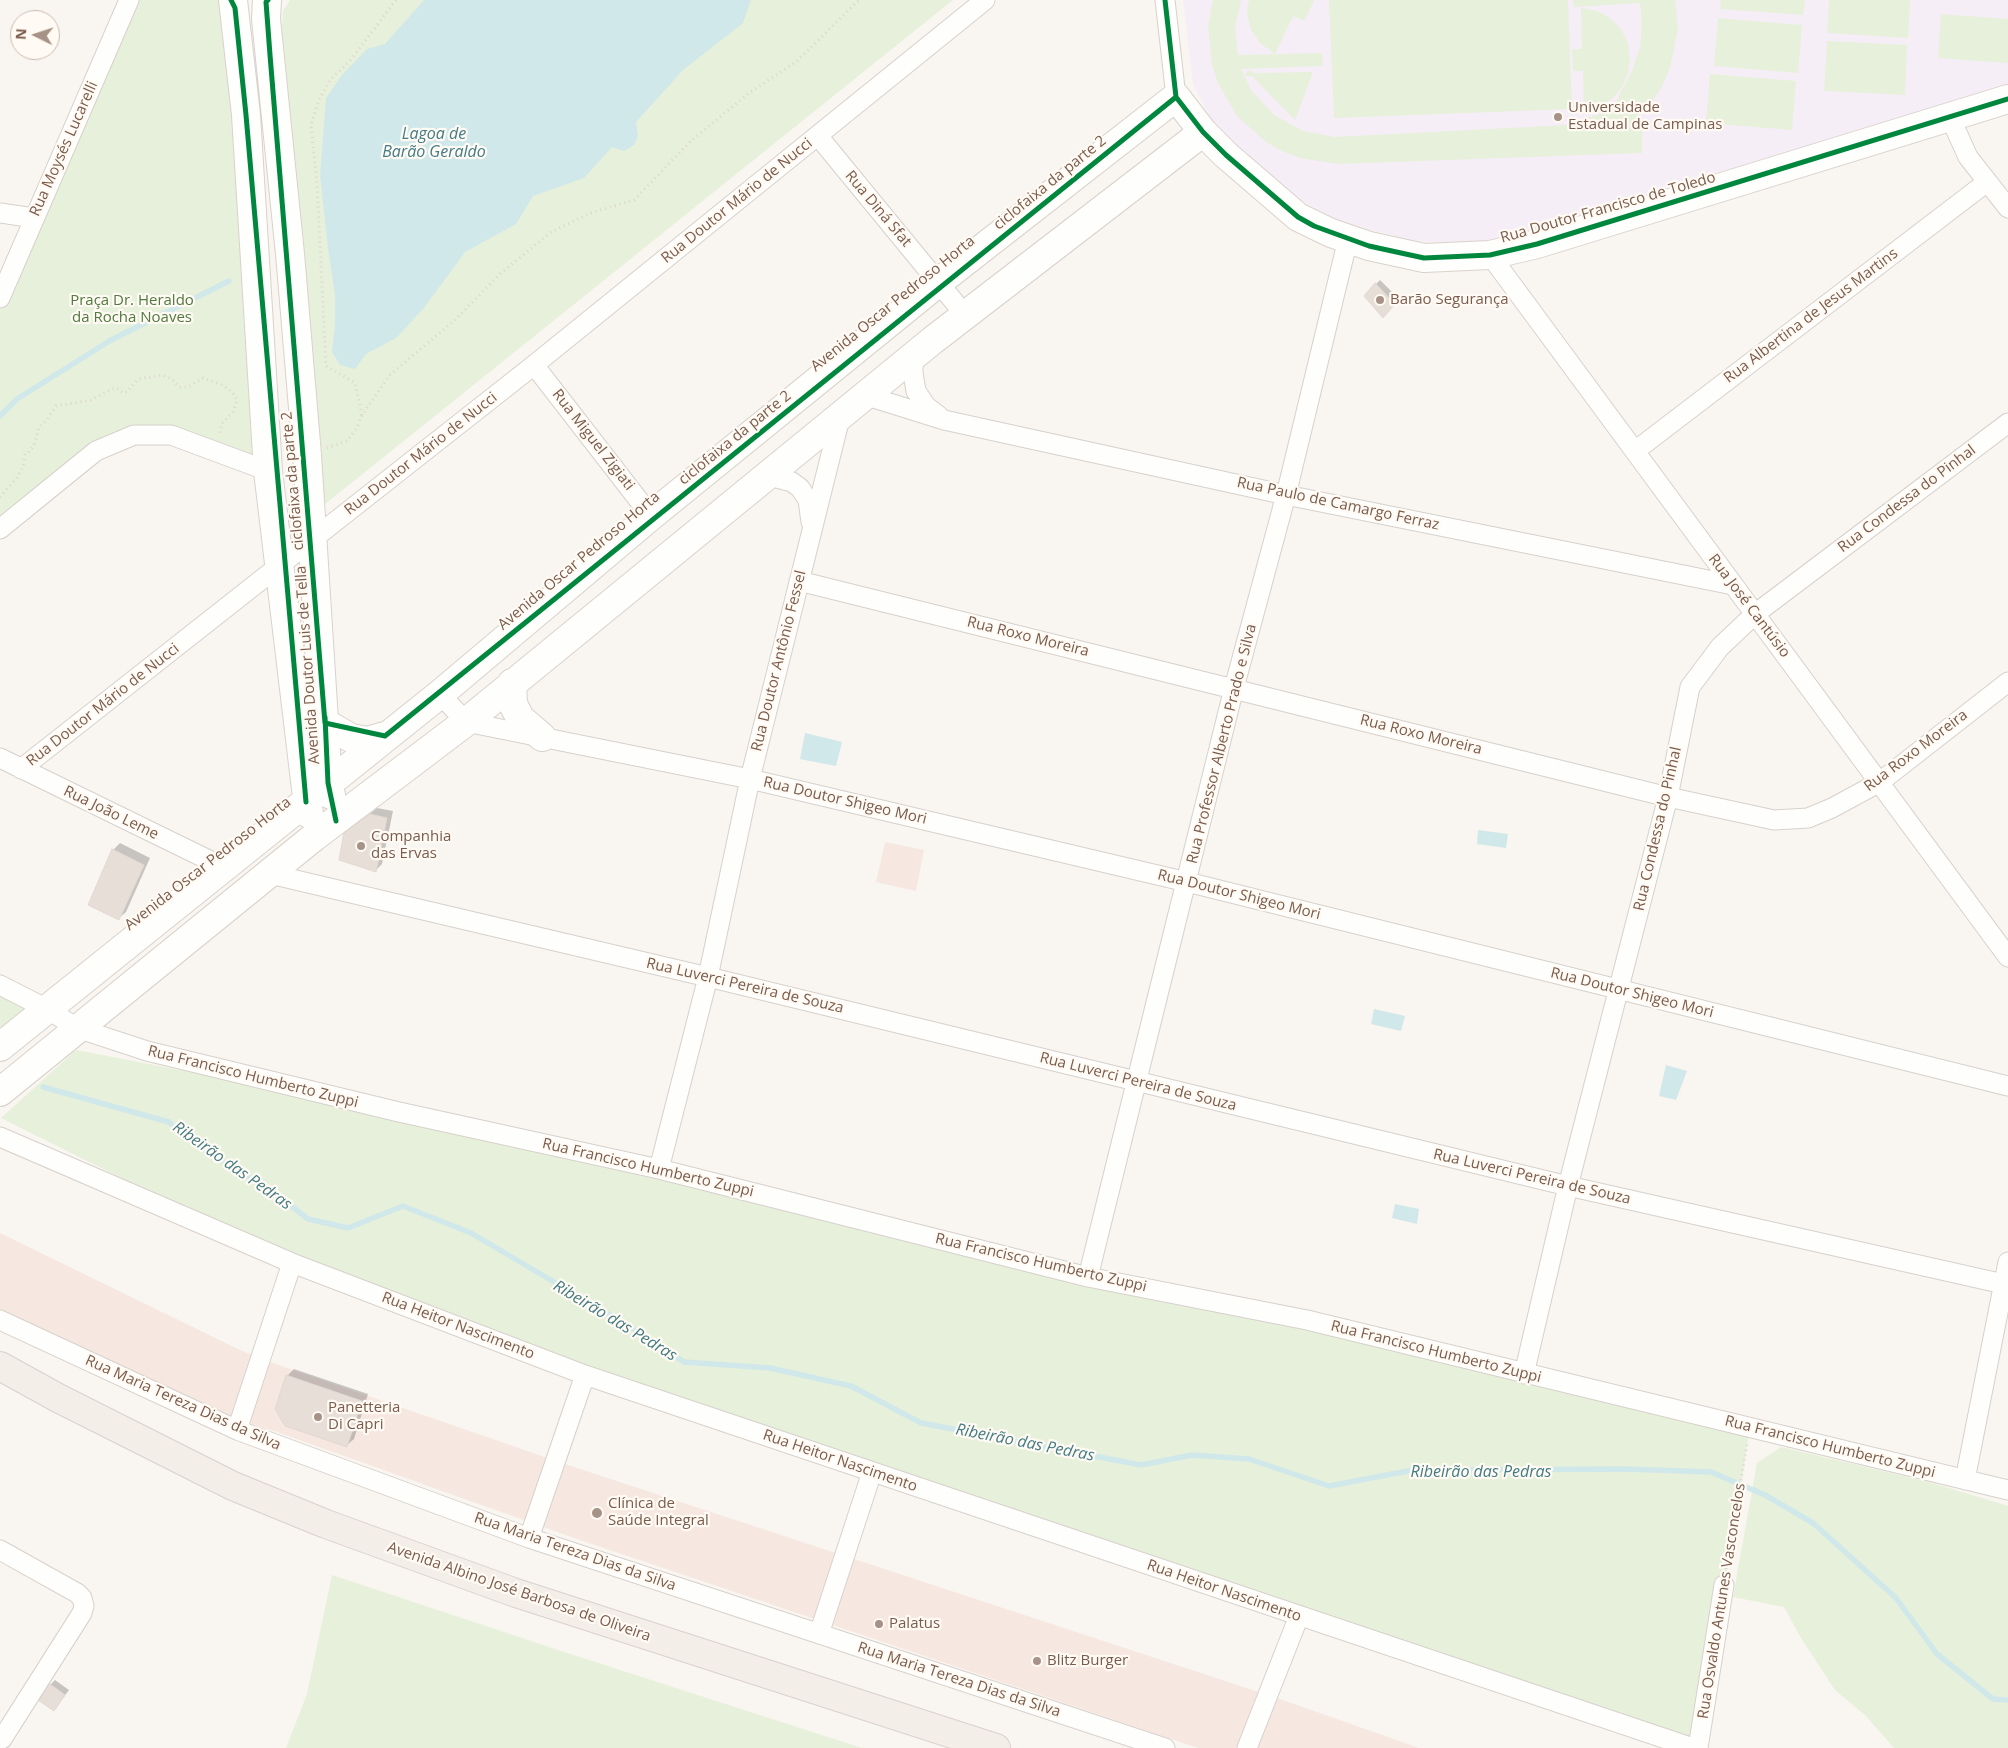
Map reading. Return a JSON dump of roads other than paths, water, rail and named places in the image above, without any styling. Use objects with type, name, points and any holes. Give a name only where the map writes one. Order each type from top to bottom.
[{"type":"main road","name":"Avenida Doutor Luis de Tella","points":[[233,0],[246,115],[268,471],[306,802],[314,837]]},
{"type":"main road","name":"Avenida Doutor Luis de Tella","points":[[267,0],[266,19],[289,245],[307,454],[328,782],[336,821]]},
{"type":"main road","name":"Rua Doutor Francisco de Toledo","points":[[1176,97],[1203,132],[1245,174],[1298,217],[1369,246],[1424,258],[1490,255],[1537,244],[2008,99]]},
{"type":"main road","name":"Avenida Oscar Pedroso Horta","points":[[0,1047],[306,802],[385,736],[440,694],[651,516],[939,282],[1176,97]]},
{"type":"main road","points":[[0,1092],[314,837],[466,722],[864,395],[1203,132]]},
{"type":"main road","points":[[512,683],[513,704],[520,718],[542,737]]},
{"type":"main road","points":[[325,723],[351,738],[367,740],[385,736]]},
{"type":"main road","points":[[0,1366],[58,1398]]},
{"type":"main road","points":[[0,1381],[58,1398]]},
{"type":"main road","name":"Avenida Albino José Barbosa de Oliveira","points":[[58,1398],[234,1486],[335,1528],[516,1593],[996,1748]]},
{"type":"street","name":"Rua Moysés Lucarelli","points":[[0,298],[130,0]]},
{"type":"street","name":"Rua Doutor Mário de Nucci","points":[[22,769],[534,365],[985,0]]},
{"type":"street","points":[[1165,0],[1176,97]]},
{"type":"street","points":[[1950,117],[1968,157],[2008,208]]},
{"type":"street","name":"Rua Diná Sfat","points":[[818,136],[965,315]]},
{"type":"street","name":"Rua Albertina de Jesus Martins","points":[[1634,451],[1988,182]]},
{"type":"street","points":[[0,213],[34,218]]},
{"type":"street","name":"Rua Professor Alberto Prado e Silva","points":[[1088,1277],[1135,1081],[1187,882],[1234,688],[1286,494],[1348,239]]},
{"type":"street","name":"Rua José Cantúsio","points":[[1490,255],[1880,782],[2002,937],[2008,957]]},
{"type":"street","name":"Rua Paulo de Camargo Ferraz","points":[[914,356],[913,373],[916,391],[926,406],[944,420]]},
{"type":"street","name":"Rua Miguel Zigiati","points":[[534,365],[651,516]]},
{"type":"street","name":"Rua Paulo de Camargo Ferraz","points":[[864,395],[944,420],[1286,494],[1734,585]]},
{"type":"street","name":"Rua Doutor Antônio Fessel","points":[[658,1169],[708,977],[750,779],[841,414]]},
{"type":"street","name":"Rua Condessa do Pinhal","points":[[1524,1374],[1568,1186],[1620,990],[1668,797],[1690,687],[1720,647],[1755,614],[2008,423]]},
{"type":"street","points":[[0,529],[96,451],[134,435],[171,435],[268,471]]},
{"type":"street","name":"Rua Doutor Antônio Fessel","points":[[766,475],[792,482],[800,488],[808,500],[812,534]]},
{"type":"street","name":"Rua Roxo Moreira","points":[[800,581],[1668,797],[1774,820],[1808,818],[1832,808],[1880,782],[2008,682]]},
{"type":"street","points":[[440,694],[466,722]]},
{"type":"street","name":"Rua Doutor Shigeo Mori","points":[[466,722],[750,779],[1187,882],[2008,1086]]},
{"type":"street","name":"Rua João Leme","points":[[0,758],[223,868]]},
{"type":"street","name":"Rua Luverci Pereira de Souza","points":[[270,874],[708,977],[1568,1186],[2005,1284]]},
{"type":"street","name":"Rua Francisco Humberto Zuppi","points":[[0,985],[47,1009],[77,1028],[122,1044],[176,1058],[400,1112],[658,1169],[1088,1277],[1307,1320],[2008,1490]]},
{"type":"street","name":"Rua Heitor Nascimento","points":[[0,1138],[292,1262],[585,1375],[1693,1748]]},
{"type":"street","points":[[237,1430],[292,1262]]},
{"type":"street","points":[[1965,1480],[2008,1262]]},
{"type":"street","name":"Rua Maria Tereza Dias da Silva","points":[[0,1320],[237,1430],[529,1538],[1165,1748]]},
{"type":"street","points":[[529,1538],[585,1375]]},
{"type":"street","points":[[819,1634],[872,1472]]},
{"type":"street","points":[[0,1550],[77,1593],[82,1598],[84,1606],[2,1739]]},
{"type":"street","name":"Rua Osvaldo Antunes Vasconcelos","points":[[1698,1748],[1724,1585]]},
{"type":"street","points":[[1247,1748],[1299,1616]]},
{"type":"water","name":"Lagoa de Barão Geraldo","points":[[424,0],[751,0],[743,23],[683,70],[636,122],[638,136],[634,145],[624,151],[612,147],[584,178],[533,196],[516,224],[465,252],[423,309],[396,338],[366,354],[355,369],[340,365],[332,352],[335,325],[335,295],[320,175],[326,98],[342,75],[367,49],[385,44]]},
{"type":"water","points":[[805,733],[842,742],[836,766],[800,759]]},
{"type":"water","points":[[1478,830],[1508,834],[1506,848],[1477,844]]},
{"type":"water","points":[[1374,1009],[1405,1016],[1401,1031],[1371,1024]]},
{"type":"water","points":[[1666,1065],[1687,1071],[1676,1100],[1659,1096]]},
{"type":"water","points":[[1395,1204],[1419,1209],[1417,1224],[1392,1218]]},
{"type":"waterway","points":[[0,416],[17,399],[111,340],[229,281]]},
{"type":"waterway","name":"Ribeirão das Pedras","points":[[43,1087],[169,1122],[195,1144],[277,1195],[308,1219],[348,1228],[403,1206],[471,1233],[627,1325],[684,1362],[770,1368],[851,1386],[921,1423],[1141,1465],[1192,1455],[1249,1459],[1329,1486],[1413,1470],[1625,1469],[1711,1472],[1765,1495],[1813,1523],[1896,1598],[1937,1654],[1993,1699],[2008,1700]]},
{"type":"place","name":"Universidade Estadual de Campinas","points":[[1558,117]]},
{"type":"place","name":"Barão Segurança","points":[[1380,300]]},
{"type":"place","name":"Companhia das Ervas","points":[[361,846]]},
{"type":"place","name":"Panetteria Di Capri","points":[[318,1417]]},
{"type":"place","name":"Clínica de Saúde Integral","points":[[597,1513]]},
{"type":"place","name":"Palatus","points":[[879,1624]]},
{"type":"place","name":"Blitz Burger","points":[[1037,1661]]},
{"type":"park label","name":"Praça Dr. Heraldo da Rocha Noaves","points":[[132,310]]}]
